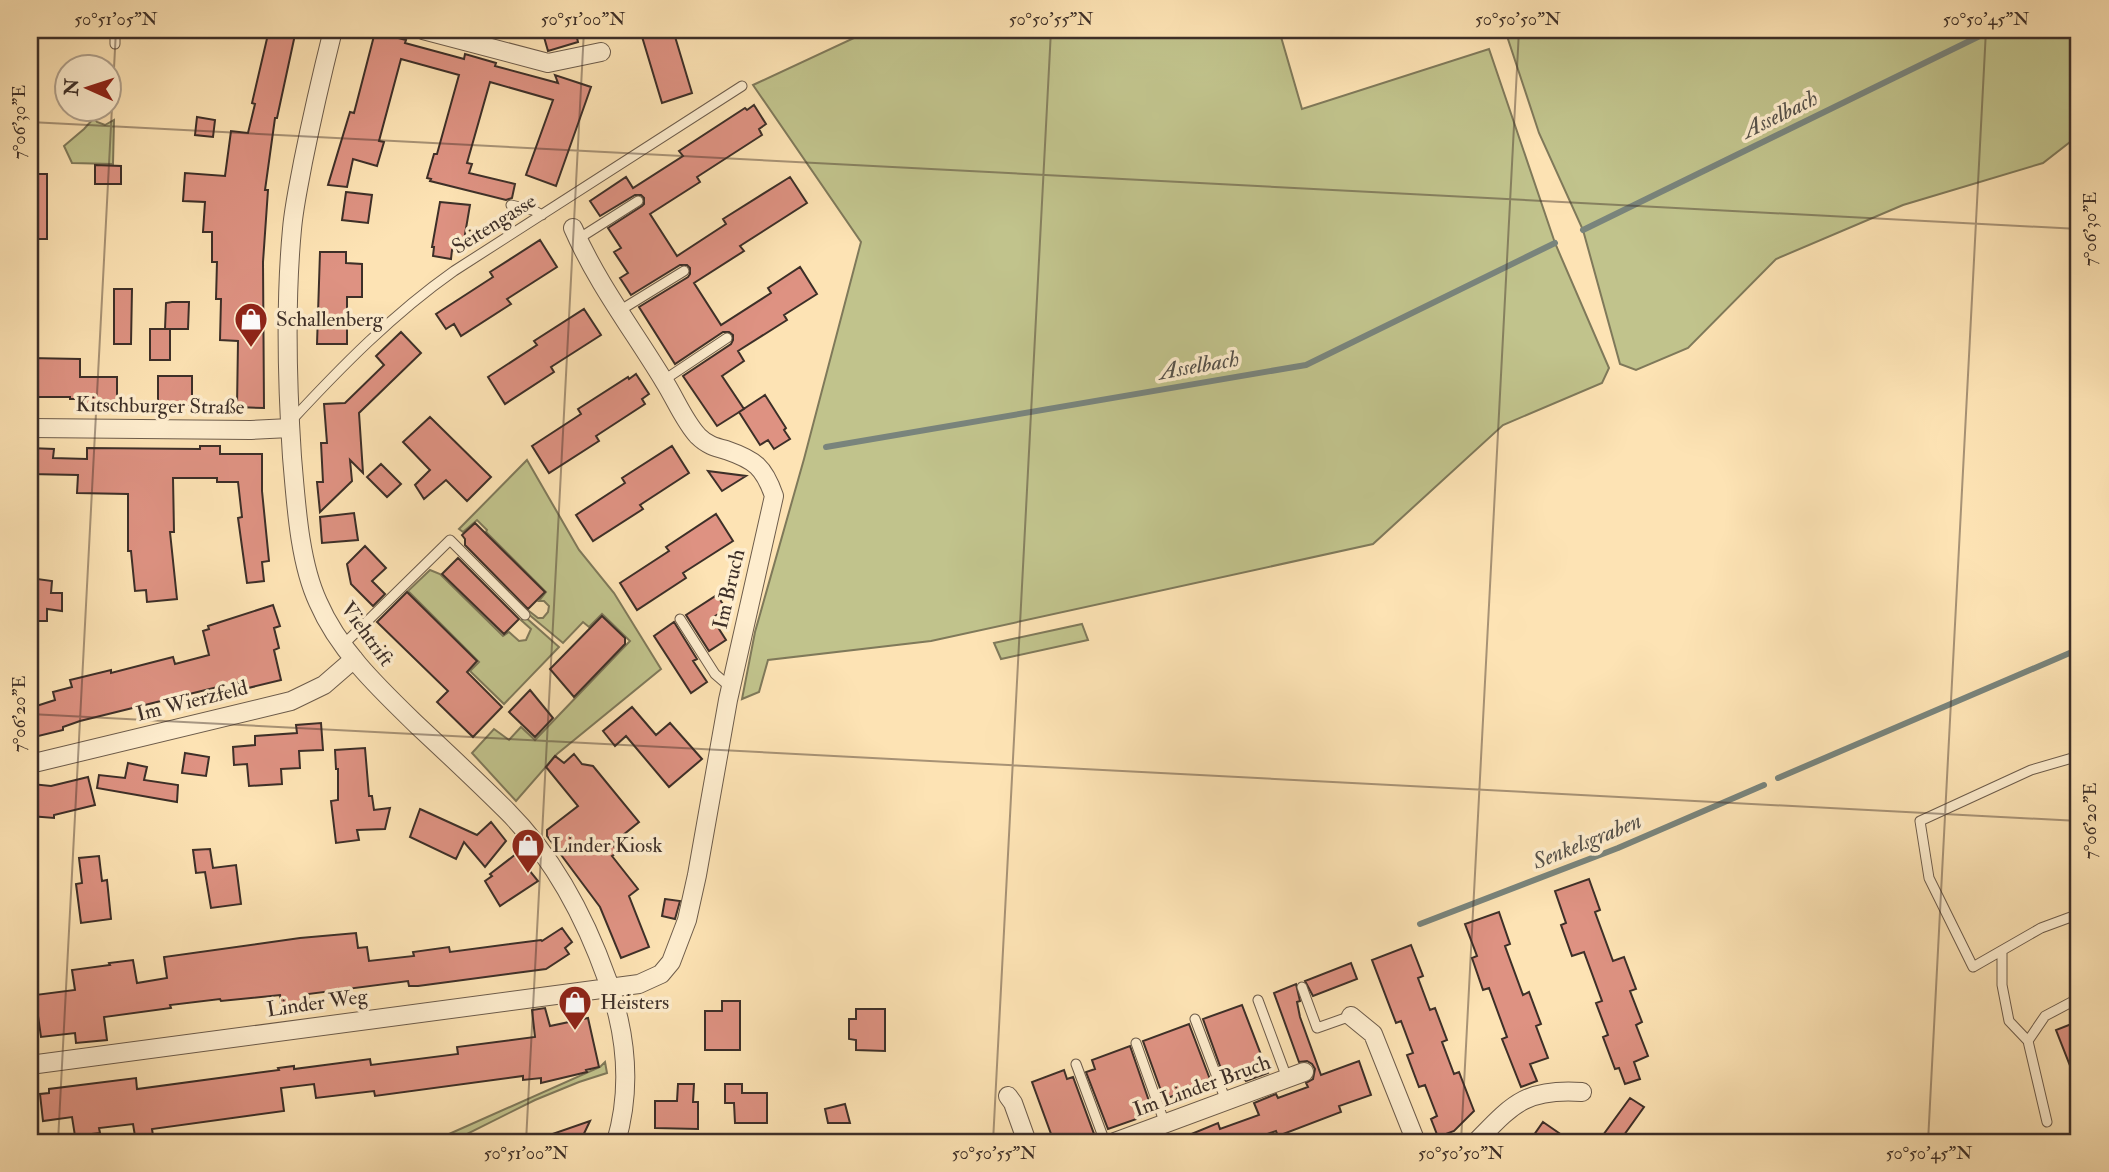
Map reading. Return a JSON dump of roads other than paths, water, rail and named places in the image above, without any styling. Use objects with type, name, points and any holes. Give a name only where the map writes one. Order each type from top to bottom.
[{"type":"street","name":"Viehtrift","points":[[333,30],[312,118],[292,228],[287,323],[295,496],[310,582],[330,627],[348,652],[388,696],[509,813],[537,845],[559,876],[585,923],[610,987],[621,1025],[625,1052],[625,1101],[616,1142]]},
{"type":"street","points":[[423,30],[480,41],[548,63],[601,52]]},
{"type":"street","name":"Im Bruch","points":[[575,233],[589,265],[697,435],[711,446],[729,451],[758,465],[767,476],[774,496],[730,687],[687,920],[671,962],[661,974],[639,984],[610,987]]},
{"type":"street","name":"Kitschburger Straße","points":[[30,428],[251,430],[290,425]]},
{"type":"street","name":"Im Wierzfeld","points":[[30,764],[290,701],[324,685],[348,652]]},
{"type":"street","name":"Linder Weg","points":[[30,1065],[610,987]]},
{"type":"street","points":[[1351,1016],[1373,1034],[1416,1142]]},
{"type":"street","name":"Im Linder Bruch","points":[[1115,1142],[1296,1075]]},
{"type":"street","points":[[1476,1142],[1508,1109],[1521,1101],[1546,1093],[1582,1092]]},
{"type":"street","points":[[1008,1096],[1027,1142]]},
{"type":"lane","points":[[114,44],[115,30]]},
{"type":"lane","name":"Seitengasse","points":[[290,425],[330,378],[423,292],[742,86]]},
{"type":"lane","points":[[575,233],[638,201]]},
{"type":"lane","points":[[511,205],[542,215]]},
{"type":"lane","points":[[619,311],[684,271]]},
{"type":"lane","points":[[664,380],[727,338]]},
{"type":"lane","points":[[348,652],[450,540],[525,615]]},
{"type":"lane","points":[[680,619],[715,674],[730,687]]},
{"type":"lane","points":[[2079,756],[2031,770],[1920,821],[1928,878],[1973,967],[2041,928],[2079,914]]},
{"type":"lane","points":[[2001,951],[2002,985],[2009,1021],[2028,1041],[2047,1122]]},
{"type":"lane","points":[[1303,987],[1317,1028],[1351,1016]]},
{"type":"lane","points":[[2028,1041],[2045,1016],[2079,998]]},
{"type":"lane","points":[[1258,1000],[1296,1075]]},
{"type":"lane","points":[[1195,1019],[1226,1101]]},
{"type":"lane","points":[[1136,1043],[1165,1124]]},
{"type":"lane","points":[[1076,1064],[1105,1142]]},
{"type":"waterway","name":"Asselbach","points":[[1583,230],[1992,30]]},
{"type":"waterway","name":"Asselbach","points":[[826,447],[1306,365],[1555,243]]},
{"type":"waterway","name":"Senkelsgraben","points":[[1778,778],[2079,649]]},
{"type":"waterway","name":"Senkelsgraben","points":[[1420,924],[1618,848],[1764,785]]},
{"type":"place","name":"Schallenberg","points":[[251,349]]},
{"type":"place","name":"Linder Kiosk","points":[[528,875]]},
{"type":"place","name":"Heisters","points":[[575,1032]]}]
